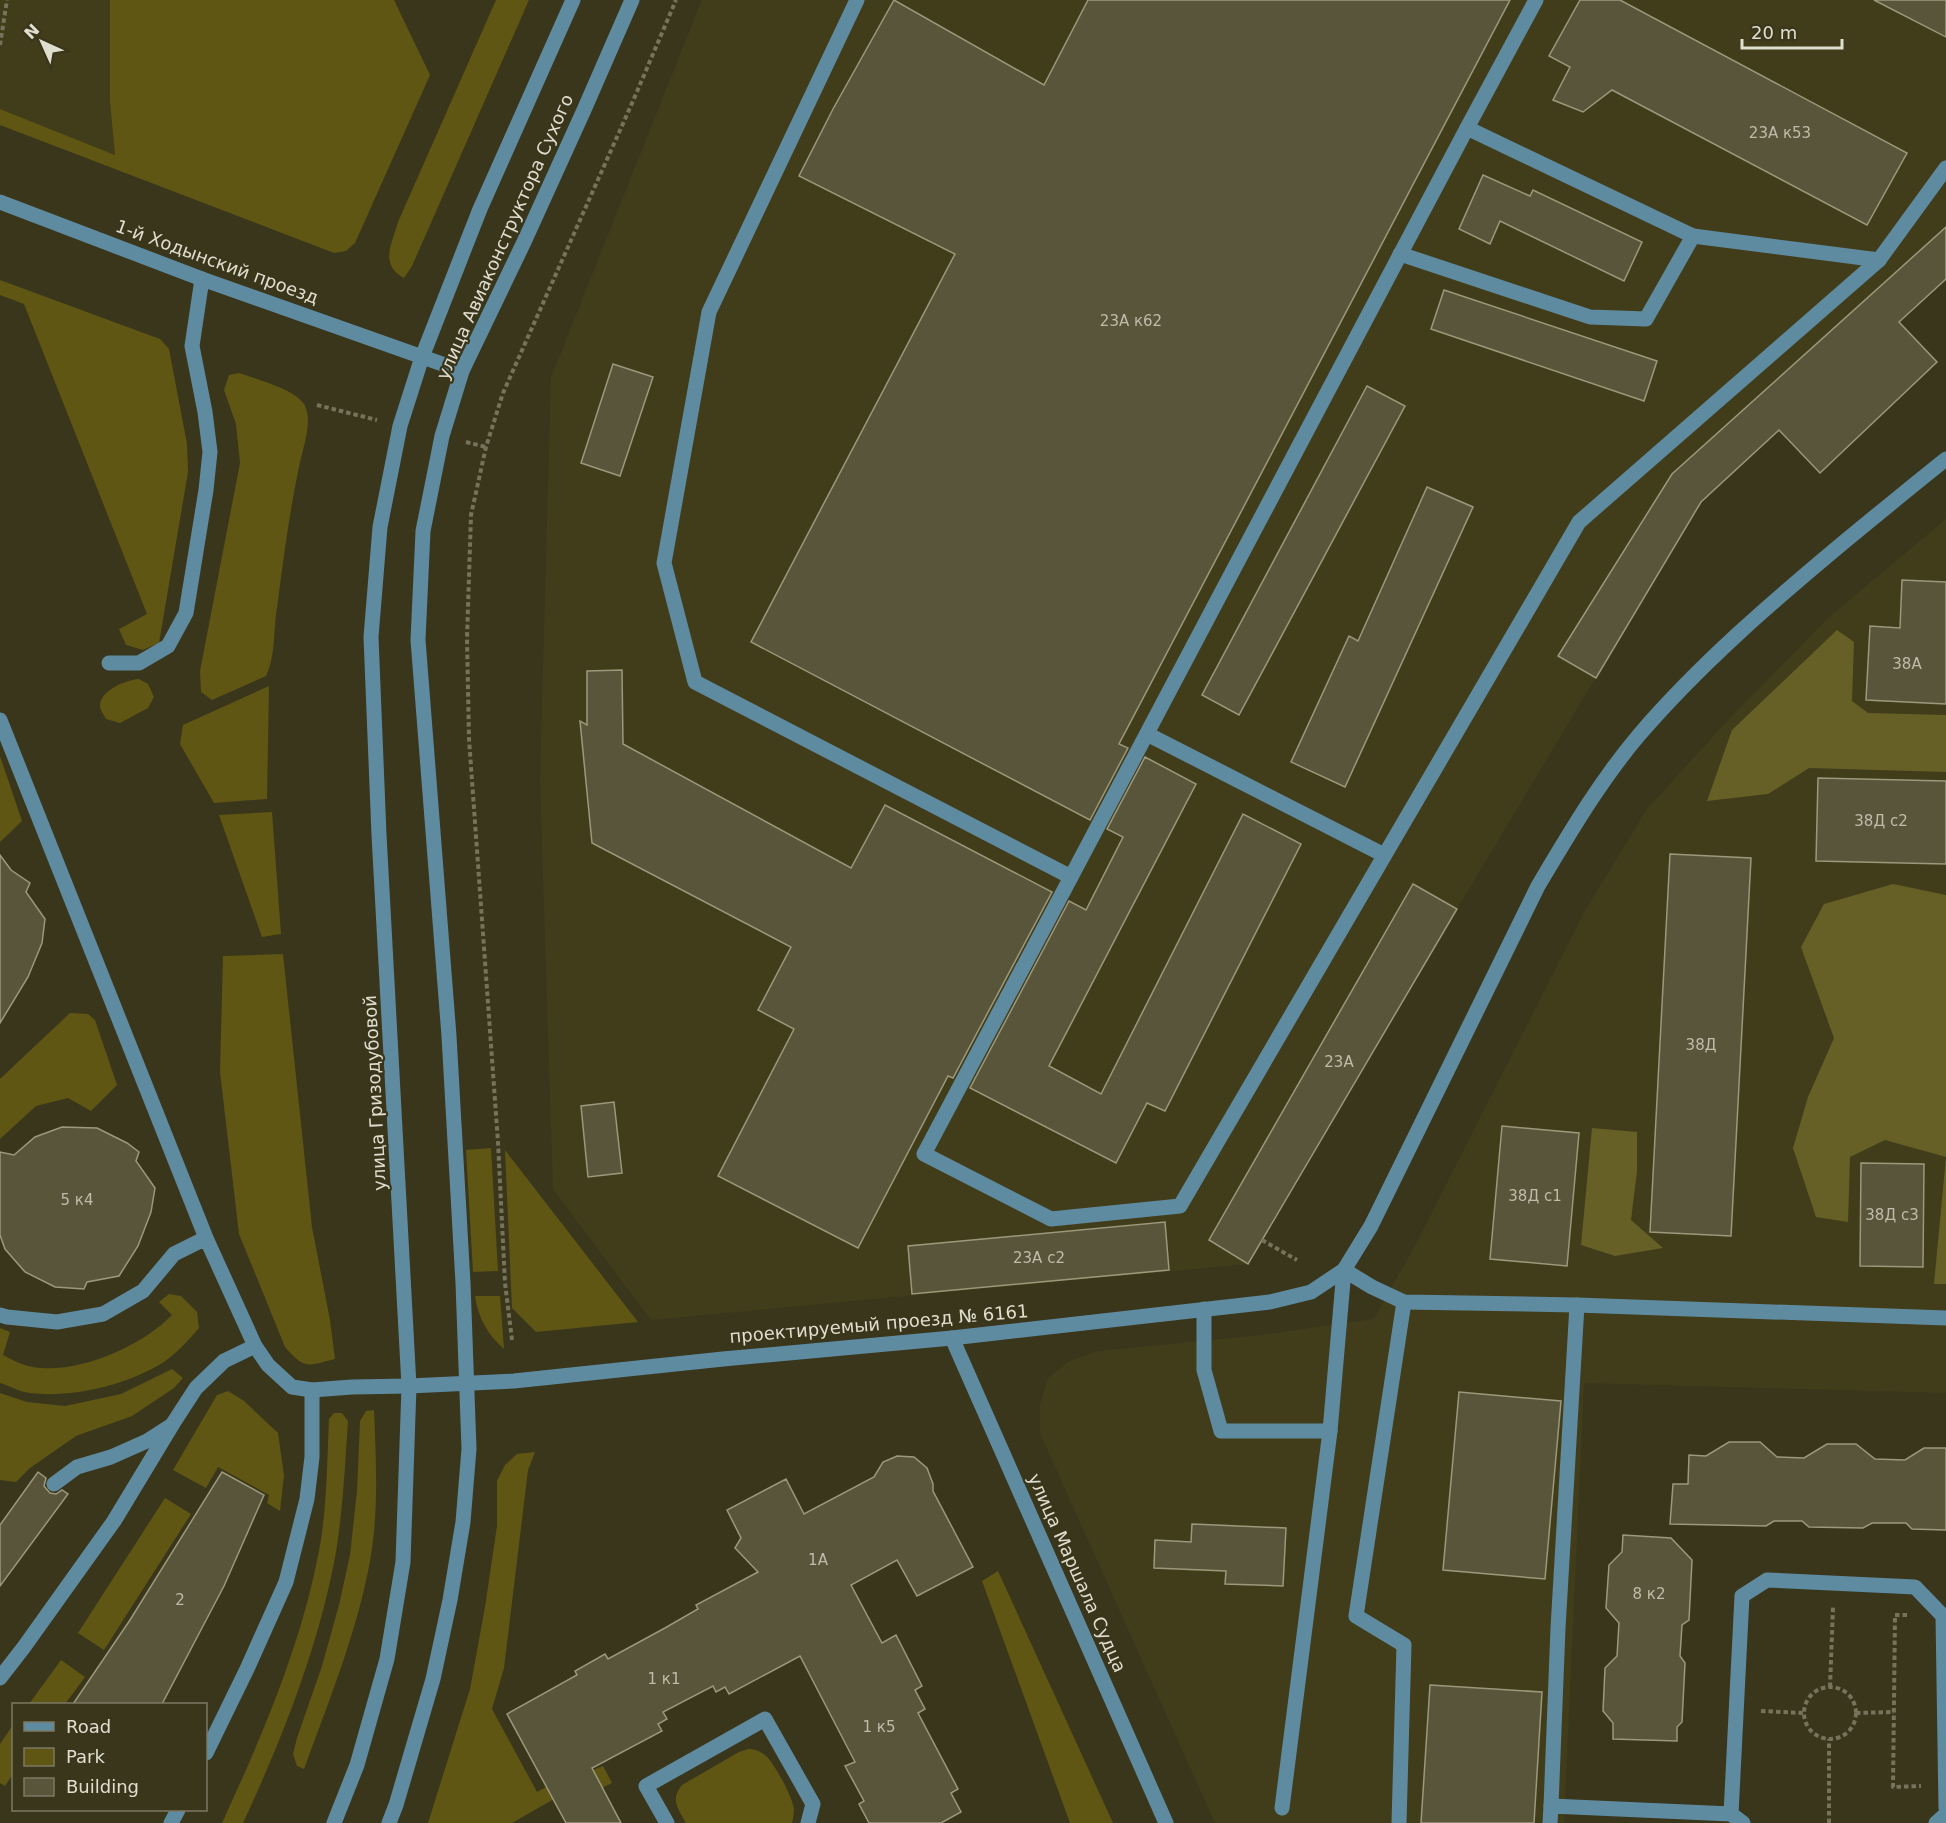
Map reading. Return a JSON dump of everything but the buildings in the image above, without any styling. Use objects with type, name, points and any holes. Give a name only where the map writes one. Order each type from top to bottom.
[{"type":"street","name":"улица Авиаконструктора Сухого","points":[[422,357],[480,209],[573,0]]},
{"type":"street","name":"улица Авиаконструктора Сухого","points":[[468,1383],[449,1036],[418,640],[423,531],[442,436],[462,371],[580,120],[632,0]]},
{"type":"street","points":[[857,0],[709,312],[664,563],[695,682],[1071,877]]},
{"type":"street","points":[[1536,0],[924,1154],[1051,1219],[1180,1206],[1579,522],[1879,260],[1946,168]]},
{"type":"street","points":[[1467,128],[1693,236],[1879,260]]},
{"type":"street","name":"1-й Ходынский проезд","points":[[0,202],[202,279],[462,371]]},
{"type":"street","points":[[1400,254],[1590,316],[1646,319],[1693,236]]},
{"type":"street","points":[[109,663],[139,663],[168,646],[186,613],[210,452],[192,346],[202,279]]},
{"type":"street","name":"улица Гризодубовой","points":[[334,1823],[357,1765],[387,1659],[403,1562],[410,1386],[379,836],[371,637],[380,527],[400,426],[422,357]]},
{"type":"street","points":[[1282,1808],[1330,1431],[1344,1270],[1371,1226],[1538,886],[1605,779],[1639,736],[1688,682],[1793,585],[1946,459]]},
{"type":"street","points":[[0,720],[206,1238],[255,1346],[268,1365],[292,1387],[312,1390],[312,1457],[307,1499],[286,1582],[207,1752]]},
{"type":"street","points":[[1147,734],[1384,855]]},
{"type":"street","points":[[0,1315],[57,1322],[103,1314],[143,1291],[174,1254],[206,1238]]},
{"type":"street","points":[[1344,1270],[1372,1287],[1404,1302],[1577,1305],[1946,1318]]},
{"type":"street","name":"проектируемый проезд № 6161","points":[[312,1390],[514,1382],[723,1359],[952,1338],[1270,1302],[1311,1292],[1344,1270]]},
{"type":"street","points":[[1399,1823],[1404,1645],[1356,1616],[1404,1302]]},
{"type":"street","points":[[1550,1823],[1558,1628],[1577,1305]]},
{"type":"street","points":[[1204,1309],[1204,1370],[1221,1431],[1330,1431]]},
{"type":"street","name":"улица Маршала Судца","points":[[952,1338],[1166,1823]]},
{"type":"street","points":[[0,1678],[114,1521],[196,1388],[224,1361],[255,1346]]},
{"type":"street","points":[[389,1823],[433,1679],[450,1600],[463,1522],[469,1449],[468,1383]]},
{"type":"street","points":[[54,1484],[77,1467],[111,1457],[147,1441],[172,1425]]},
{"type":"street","points":[[1551,1806],[1737,1818],[1736,1709],[1742,1596],[1767,1580],[1916,1587],[1943,1616],[1946,1808]]},
{"type":"street","points":[[667,1823],[646,1786],[765,1719],[813,1804],[808,1823]]},
{"type":"street","points":[[1936,1823],[1946,1814]]},
{"type":"path","points":[[0,45],[7,0]]},
{"type":"path","points":[[512,1340],[505,1283],[497,1130],[469,739],[467,638],[471,515],[486,447],[503,393],[676,0]]},
{"type":"path","points":[[1262,1240],[1296,1260]]},
{"type":"path","points":[[1830,1687],[1834,1583]]},
{"type":"path","points":[[1943,1616],[1895,1615],[1893,1787],[1946,1786]]},
{"type":"path","points":[[1830,1687],[1836,1687],[1847,1693],[1854,1702],[1856,1713],[1853,1725],[1846,1734],[1835,1740],[1823,1739],[1812,1734],[1805,1724],[1803,1713],[1806,1701],[1813,1692],[1830,1687]]},
{"type":"path","points":[[1736,1709],[1803,1713]]},
{"type":"path","points":[[1856,1713],[1894,1712]]},
{"type":"path","points":[[1828,1823],[1829,1739]]},
{"type":"shaded area","points":[[0,0],[110,0],[110,102],[115,155],[0,109]]},
{"type":"shaded area","points":[[702,0],[1946,0],[1946,279],[1701,502],[1248,1264],[651,1320],[553,1189],[540,779],[551,378]]},
{"type":"shaded area","points":[[1946,519],[1946,1393],[1584,1383],[1564,1823],[1215,1823],[1040,1433],[1040,1405],[1048,1378],[1070,1361],[1098,1351],[1262,1335],[1374,1319],[1418,1240],[1586,909],[1647,809],[1731,717],[1828,618]]},
{"type":"shaded area","points":[[1837,630],[1854,642],[1852,701],[1868,713],[1946,715],[1946,772],[1809,768],[1768,794],[1707,801],[1732,730]]},
{"type":"shaded area","points":[[1893,884],[1946,895],[1946,1157],[1885,1140],[1850,1157],[1848,1222],[1816,1217],[1793,1148],[1808,1097],[1834,1038],[1801,947],[1824,904]]},
{"type":"shaded area","points":[[1592,1128],[1637,1132],[1637,1171],[1631,1220],[1663,1248],[1615,1256],[1581,1245]]},
{"type":"shaded area","points":[[1946,1157],[1946,1284],[1934,1284]]},
{"type":"green space","points":[[110,0],[394,0],[430,75],[355,243],[346,251],[334,253],[0,125],[0,109],[115,155],[110,102]]},
{"type":"green space","points":[[496,0],[529,0],[412,266],[404,278],[392,266],[389,253],[398,222]]},
{"type":"green space","points":[[0,280],[160,339],[169,349],[187,444],[188,472],[159,643],[143,650],[126,645],[119,629],[147,614],[24,304],[0,295]]},
{"type":"green space","points":[[239,373],[275,385],[299,399],[307,411],[308,427],[289,520],[269,668],[266,676],[212,700],[201,692],[200,671],[240,463],[236,424],[224,390],[229,375]]},
{"type":"green space","points":[[139,679],[148,684],[154,697],[148,708],[120,723],[106,719],[100,706],[104,695],[127,681]]},
{"type":"green space","points":[[269,686],[267,799],[214,803],[180,744],[183,725]]},
{"type":"green space","points":[[0,756],[22,821],[0,842]]},
{"type":"green space","points":[[272,812],[281,934],[262,937],[219,815]]},
{"type":"green space","points":[[283,954],[312,1227],[335,1359],[313,1364],[297,1360],[285,1347],[239,1234],[220,1072],[223,956]]},
{"type":"green space","points":[[70,1013],[88,1014],[95,1020],[117,1085],[91,1111],[68,1098],[36,1106],[0,1139],[0,1079]]},
{"type":"green space","points":[[491,1148],[498,1271],[473,1272],[466,1150]]},
{"type":"green space","points":[[505,1150],[638,1322],[536,1332],[512,1308]]},
{"type":"green space","points":[[169,1294],[181,1296],[197,1312],[199,1328],[159,1365],[113,1384],[62,1394],[30,1393],[0,1383],[0,1328],[10,1332],[3,1355],[19,1363],[46,1368],[85,1363],[125,1348],[159,1327],[172,1315],[159,1302]]},
{"type":"green space","points":[[475,1296],[500,1296],[504,1349],[485,1326]]},
{"type":"green space","points":[[172,1369],[183,1378],[174,1388],[132,1416],[76,1436],[30,1468],[16,1482],[0,1480],[0,1393],[27,1402],[65,1406],[121,1394]]},
{"type":"green space","points":[[228,1391],[244,1401],[278,1433],[284,1475],[280,1511],[267,1503],[269,1495],[218,1467],[206,1488],[173,1470],[217,1395]]},
{"type":"green space","points":[[374,1410],[376,1504],[370,1561],[350,1640],[304,1769],[297,1766],[293,1754],[322,1666],[350,1555],[357,1491],[360,1421],[366,1411]]},
{"type":"green space","points":[[334,1413],[342,1413],[348,1421],[346,1454],[336,1552],[320,1622],[286,1724],[243,1823],[222,1823],[266,1724],[302,1621],[322,1535],[329,1419]]},
{"type":"green space","points":[[535,1452],[528,1470],[504,1668],[492,1709],[537,1792],[589,1764],[593,1770],[603,1766],[612,1783],[596,1791],[554,1799],[512,1823],[428,1823],[470,1689],[497,1526],[497,1481],[505,1465],[517,1454]]},
{"type":"green space","points":[[165,1498],[191,1514],[104,1650],[78,1633]]},
{"type":"green space","points":[[998,1571],[1113,1823],[1070,1823],[982,1581]]},
{"type":"green space","points":[[61,1660],[85,1677],[66,1703],[30,1703]]},
{"type":"green space","points":[[12,1726],[12,1776],[5,1786],[0,1783],[0,1744]]},
{"type":"green space","points":[[748,1749],[757,1750],[765,1755],[778,1772],[793,1804],[792,1823],[686,1823],[676,1804],[676,1795],[682,1785]]}]
